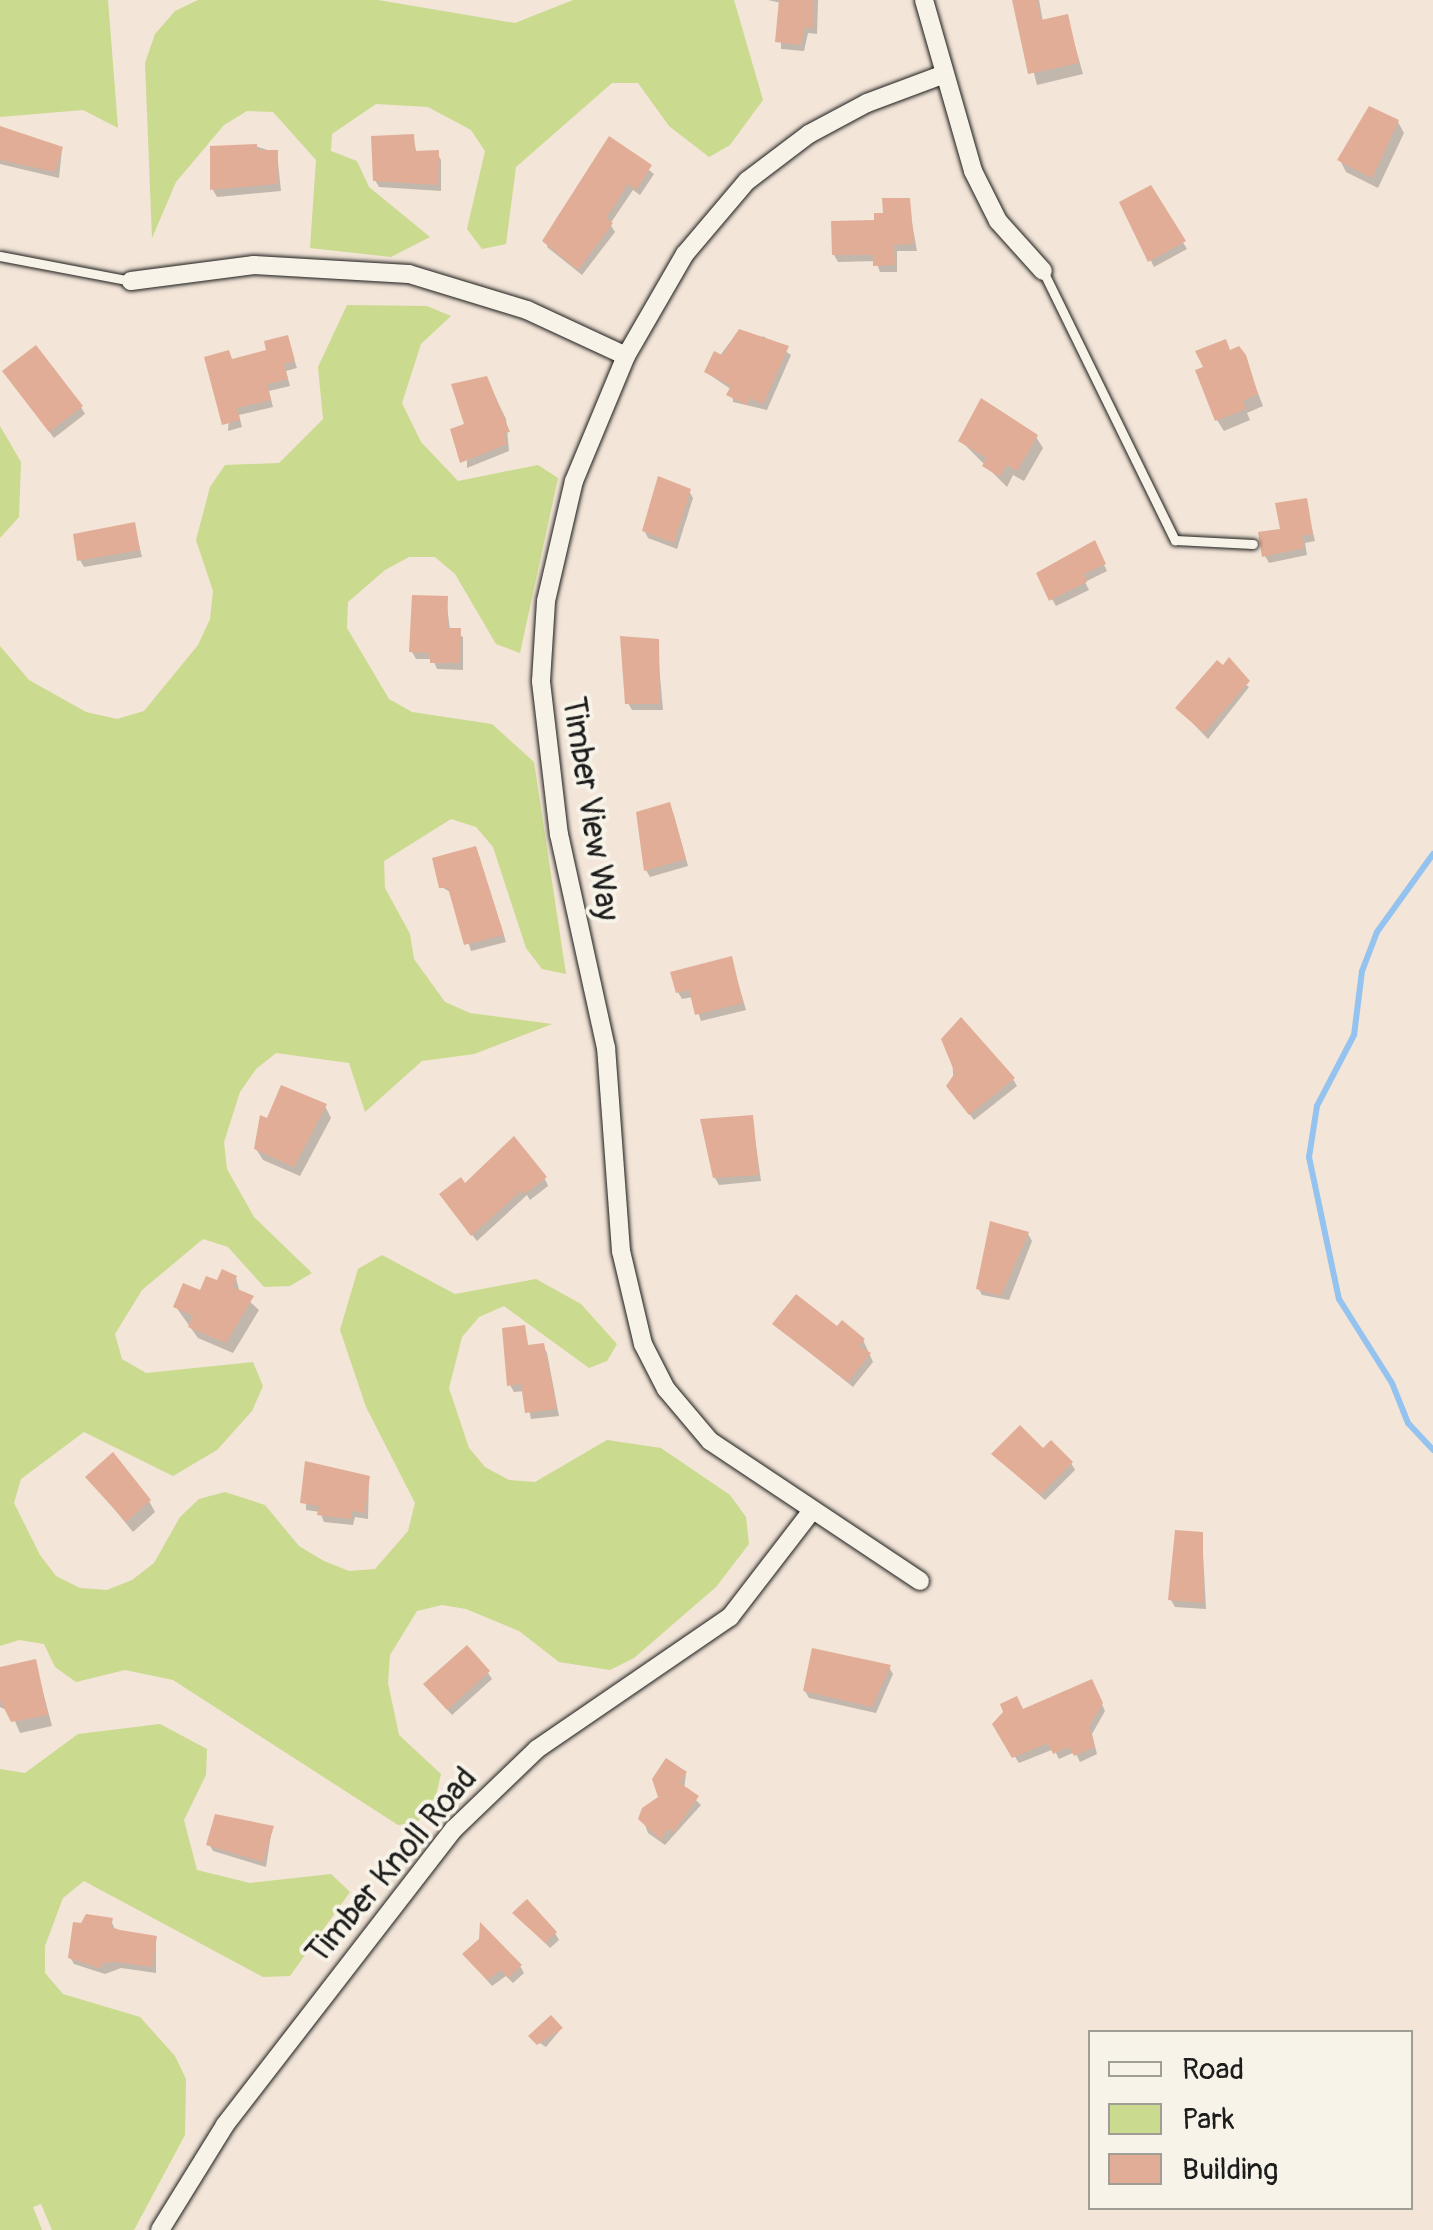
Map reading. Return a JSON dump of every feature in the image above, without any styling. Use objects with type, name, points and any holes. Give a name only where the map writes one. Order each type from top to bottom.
[{"type":"street","points":[[924,0],[942,75],[986,199],[1043,271]]},
{"type":"street","name":"Timber View Way","points":[[920,1581],[728,1456],[680,1407],[648,1356],[625,1276],[606,1048],[558,835],[541,680],[546,601],[562,520],[626,356],[685,254],[747,181],[838,117],[942,75]]},
{"type":"street","points":[[131,281],[254,265],[408,274],[508,303],[626,356]]},
{"type":"street","name":"Timber Knoll Road","points":[[160,2230],[224,2126],[454,1829],[537,1749],[730,1617],[811,1512]]},
{"type":"lane","points":[[0,256],[131,281]]},
{"type":"lane","points":[[1043,271],[1175,540],[1253,544]]},
{"type":"green space","points":[[0,0],[108,0],[118,128],[83,110],[0,117]]},
{"type":"green space","points":[[198,0],[378,0],[515,23],[573,0],[734,0],[763,100],[730,145],[709,157],[669,126],[638,83],[612,83],[516,167],[506,244],[482,249],[467,229],[485,151],[471,130],[428,107],[376,104],[332,134],[331,151],[357,161],[369,187],[430,237],[391,257],[310,248],[316,160],[273,112],[247,111],[224,125],[176,182],[152,238],[145,63],[155,34],[175,11]]},
{"type":"green space","points":[[347,305],[427,306],[451,316],[421,344],[402,403],[421,442],[458,481],[538,465],[558,478],[520,653],[496,644],[455,574],[435,557],[409,557],[385,570],[348,602],[347,628],[389,699],[412,712],[492,724],[534,762],[566,974],[542,969],[526,948],[493,847],[476,827],[451,819],[384,861],[385,888],[410,934],[414,959],[445,1002],[470,1013],[552,1024],[474,1054],[422,1061],[365,1112],[349,1063],[276,1053],[256,1069],[240,1092],[224,1142],[227,1169],[254,1217],[312,1273],[290,1286],[264,1287],[228,1247],[203,1239],[142,1290],[115,1334],[122,1359],[146,1373],[253,1362],[263,1386],[252,1411],[217,1450],[173,1476],[84,1432],[21,1479],[14,1503],[40,1555],[56,1576],[80,1588],[107,1590],[132,1580],[154,1563],[180,1517],[199,1499],[225,1492],[265,1505],[299,1546],[324,1561],[349,1571],[375,1569],[408,1531],[415,1503],[366,1407],[340,1330],[358,1269],[382,1255],[455,1294],[536,1279],[581,1304],[617,1344],[607,1361],[589,1368],[504,1306],[479,1317],[462,1337],[449,1388],[469,1448],[485,1467],[509,1480],[535,1482],[607,1440],[661,1448],[730,1495],[746,1517],[749,1544],[716,1587],[634,1658],[610,1670],[559,1662],[519,1631],[466,1609],[442,1605],[417,1611],[390,1655],[388,1683],[399,1735],[441,1774],[434,1804],[416,1823],[398,1825],[173,1680],[125,1670],[76,1682],[55,1667],[44,1644],[19,1640],[0,1646],[0,646],[29,680],[86,712],[117,719],[144,711],[198,645],[210,619],[213,591],[196,540],[210,487],[225,465],[279,463],[323,419],[318,367]]},
{"type":"green space","points":[[0,426],[21,462],[19,517],[0,538]]},
{"type":"green space","points":[[160,1724],[207,1749],[206,1775],[184,1820],[197,1870],[250,1883],[331,1874],[350,1892],[290,1976],[263,1977],[84,1881],[63,1898],[45,1946],[45,1973],[63,1994],[140,2017],[175,2056],[186,2079],[185,2135],[134,2230],[52,2230],[41,2204],[33,2207],[42,2230],[0,2230],[0,1769],[25,1773],[78,1734]]},
{"type":"building","points":[[779,0],[814,0],[814,28],[805,27],[801,45],[775,42]]},
{"type":"building","points":[[1012,0],[1037,0],[1041,20],[1068,14],[1079,63],[1028,74]]},
{"type":"building","points":[[1369,106],[1399,120],[1372,178],[1337,160]]},
{"type":"building","points":[[0,126],[63,147],[55,172],[0,160]]},
{"type":"building","points":[[414,134],[415,151],[439,150],[438,185],[373,181],[371,136]]},
{"type":"building","points":[[609,136],[652,165],[636,190],[628,184],[606,218],[613,223],[578,270],[542,241]]},
{"type":"building","points":[[257,144],[257,150],[278,150],[278,184],[210,190],[210,146]]},
{"type":"building","points":[[1151,185],[1186,241],[1148,262],[1119,202]]},
{"type":"building","points":[[882,198],[910,198],[914,244],[894,245],[895,265],[873,266],[873,255],[832,255],[831,221],[874,220],[874,213],[883,213]]},
{"type":"building","points":[[739,329],[789,346],[763,404],[750,398],[747,405],[726,395],[731,386],[704,372],[714,351],[722,355]]},
{"type":"building","points":[[288,335],[295,361],[284,364],[288,379],[267,384],[271,400],[237,408],[240,420],[222,425],[204,357],[229,350],[232,359],[266,350],[264,341]]},
{"type":"building","points":[[1226,339],[1230,350],[1239,346],[1246,355],[1258,394],[1243,401],[1246,409],[1215,421],[1195,370],[1203,367],[1195,351]]},
{"type":"building","points":[[36,345],[83,406],[49,432],[2,371]]},
{"type":"building","points":[[487,376],[510,432],[504,433],[507,444],[460,463],[450,429],[464,424],[451,384]]},
{"type":"building","points":[[981,398],[1038,435],[1017,471],[1007,465],[1000,477],[982,466],[987,458],[958,441]]},
{"type":"building","points":[[658,476],[691,489],[674,543],[642,531]]},
{"type":"building","points":[[1307,498],[1313,534],[1302,536],[1304,548],[1262,557],[1258,532],[1280,529],[1275,503]]},
{"type":"building","points":[[135,522],[140,550],[77,561],[73,534]]},
{"type":"building","points":[[1095,540],[1106,564],[1084,574],[1087,582],[1049,601],[1036,573]]},
{"type":"building","points":[[412,595],[448,596],[447,628],[461,628],[460,663],[430,663],[430,653],[409,652]]},
{"type":"building","points":[[620,636],[659,639],[660,704],[625,704]]},
{"type":"building","points":[[1229,657],[1250,681],[1204,733],[1175,708],[1217,660],[1223,665]]},
{"type":"building","points":[[670,802],[686,859],[644,871],[636,812]]},
{"type":"building","points":[[476,846],[504,935],[464,945],[448,888],[439,888],[432,858]]},
{"type":"building","points":[[732,956],[743,1003],[695,1015],[689,990],[676,993],[670,972]]},
{"type":"building","points":[[961,1017],[1015,1078],[969,1115],[946,1086],[955,1073],[941,1039]]},
{"type":"building","points":[[281,1085],[327,1104],[294,1167],[254,1149],[260,1115],[267,1118]]},
{"type":"building","points":[[753,1115],[759,1175],[713,1178],[700,1119]]},
{"type":"building","points":[[514,1136],[547,1177],[525,1194],[522,1190],[471,1236],[439,1194],[461,1177],[465,1183]]},
{"type":"building","points":[[990,1221],[1029,1232],[1001,1296],[976,1289]]},
{"type":"building","points":[[222,1269],[237,1276],[233,1287],[254,1296],[226,1343],[188,1327],[193,1316],[173,1307],[183,1283],[200,1290],[206,1276],[217,1280]]},
{"type":"building","points":[[796,1294],[837,1326],[842,1320],[865,1339],[859,1346],[871,1353],[848,1382],[772,1324]]},
{"type":"building","points":[[525,1325],[528,1345],[544,1343],[557,1409],[525,1413],[521,1384],[507,1386],[502,1328]]},
{"type":"building","points":[[1020,1425],[1043,1448],[1051,1440],[1073,1462],[1040,1495],[991,1454]]},
{"type":"building","points":[[113,1452],[151,1500],[126,1522],[85,1477]]},
{"type":"building","points":[[305,1461],[370,1476],[365,1513],[352,1511],[351,1519],[317,1515],[319,1506],[300,1503]]},
{"type":"building","points":[[1175,1530],[1203,1532],[1203,1603],[1168,1600]]},
{"type":"building","points":[[467,1645],[490,1671],[447,1710],[423,1684]]},
{"type":"building","points":[[812,1648],[891,1665],[872,1707],[803,1691]]},
{"type":"building","points":[[36,1659],[48,1715],[11,1722],[0,1700],[0,1667]]},
{"type":"building","points":[[1092,1679],[1103,1703],[1089,1726],[1095,1747],[1074,1756],[1069,1747],[1053,1754],[1048,1743],[1012,1758],[992,1724],[1003,1712],[1000,1704],[1017,1696],[1023,1709]]},
{"type":"building","points":[[666,1758],[687,1772],[680,1783],[699,1796],[674,1832],[668,1829],[661,1840],[638,1819],[642,1808],[658,1797],[652,1779]]},
{"type":"building","points":[[215,1814],[274,1826],[263,1862],[206,1845]]},
{"type":"building","points":[[527,1899],[557,1932],[545,1943],[512,1913]]},
{"type":"building","points":[[86,1914],[113,1918],[111,1927],[120,1930],[157,1936],[152,1967],[116,1962],[102,1963],[102,1969],[68,1958],[73,1922],[81,1923]]},
{"type":"building","points":[[480,1922],[522,1965],[508,1978],[501,1970],[487,1980],[462,1954],[479,1939]]},
{"type":"building","points":[[551,2015],[563,2028],[537,2045],[528,2036]]},
{"type":"waterway","points":[[1433,854],[1377,932],[1362,971],[1354,1035],[1317,1106],[1309,1157],[1339,1299],[1392,1383],[1408,1423],[1433,1450]]}]
